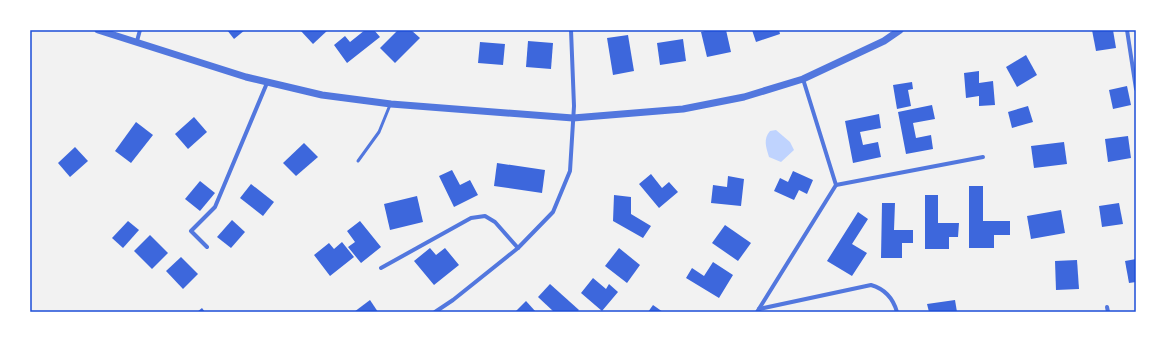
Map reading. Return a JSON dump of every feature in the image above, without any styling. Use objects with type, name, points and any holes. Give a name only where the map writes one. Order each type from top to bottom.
[{"type":"street","points":[[98,30],[267,82],[322,95],[391,104],[573,118],[683,109],[744,97],[803,79],[884,41],[900,30]]},
{"type":"street","points":[[137,41],[140,30]]},
{"type":"street","points":[[434,312],[453,300],[518,248],[553,212],[570,171],[573,118],[571,30]]},
{"type":"street","points":[[1127,30],[1136,89]]},
{"type":"street","points":[[803,79],[836,185]]},
{"type":"street","points":[[207,247],[191,231],[215,206],[267,82]]},
{"type":"street","points":[[758,310],[836,185],[984,156]]},
{"type":"street","points":[[381,268],[471,218],[484,216],[495,222],[518,248]]},
{"type":"street","points":[[758,310],[871,285],[880,288],[887,293],[895,304],[897,312]]},
{"type":"lane","points":[[358,161],[379,132],[391,104]]},
{"type":"water","points":[[776,130],[790,142],[794,150],[781,162],[769,157],[766,146],[766,137],[770,131]]},
{"type":"building","points":[[227,30],[245,30],[234,39]]},
{"type":"building","points":[[300,30],[328,30],[313,44]]},
{"type":"building","points":[[365,30],[374,30],[380,37],[347,63],[334,45],[345,36],[350,42]]},
{"type":"building","points":[[398,30],[411,30],[420,38],[395,63],[380,48]]},
{"type":"building","points":[[708,30],[726,30],[731,52],[707,57],[701,32]]},
{"type":"building","points":[[752,30],[779,30],[780,34],[756,42]]},
{"type":"building","points":[[1092,30],[1113,30],[1116,48],[1096,51]]},
{"type":"building","points":[[628,35],[634,71],[613,75],[607,38]]},
{"type":"building","points":[[683,39],[686,61],[660,65],[657,43]]},
{"type":"building","points":[[528,41],[553,43],[551,69],[526,67]]},
{"type":"building","points":[[480,42],[505,44],[503,65],[478,63]]},
{"type":"building","points":[[1026,55],[1037,75],[1017,87],[1006,67]]},
{"type":"building","points":[[979,71],[979,83],[993,81],[995,105],[979,106],[979,96],[966,98],[964,73]]},
{"type":"building","points":[[912,82],[913,89],[908,90],[911,106],[897,109],[893,85]]},
{"type":"building","points":[[1127,86],[1131,105],[1113,109],[1109,90]]},
{"type":"building","points":[[932,105],[935,119],[913,123],[916,138],[931,135],[933,149],[906,154],[898,112]]},
{"type":"building","points":[[1028,106],[1033,122],[1012,128],[1008,112]]},
{"type":"building","points":[[879,114],[881,128],[860,132],[863,145],[878,142],[881,157],[853,163],[845,121]]},
{"type":"building","points":[[194,117],[207,132],[188,149],[175,134]]},
{"type":"building","points":[[136,122],[153,135],[131,163],[115,151]]},
{"type":"building","points":[[1128,136],[1131,158],[1108,162],[1105,139]]},
{"type":"building","points":[[1064,142],[1067,164],[1034,168],[1031,146]]},
{"type":"building","points":[[304,143],[318,157],[296,176],[283,163]]},
{"type":"building","points":[[75,147],[88,161],[70,177],[58,163]]},
{"type":"building","points":[[497,163],[545,170],[542,193],[494,186]]},
{"type":"building","points":[[452,170],[460,185],[470,180],[478,195],[454,207],[439,176]]},
{"type":"building","points":[[793,171],[813,180],[807,194],[799,190],[794,200],[774,191],[780,178],[788,182]]},
{"type":"building","points":[[651,174],[662,188],[669,182],[678,192],[659,208],[639,184]]},
{"type":"building","points":[[728,176],[744,179],[741,206],[711,203],[713,185],[727,187]]},
{"type":"building","points":[[200,181],[215,193],[200,211],[185,199]]},
{"type":"building","points":[[251,184],[274,202],[263,216],[240,198]]},
{"type":"building","points":[[969,186],[983,186],[983,221],[1010,221],[1010,235],[994,235],[994,248],[969,248]]},
{"type":"building","points":[[614,195],[631,197],[631,214],[651,226],[643,238],[613,221]]},
{"type":"building","points":[[925,195],[938,195],[938,223],[959,223],[958,237],[949,237],[949,249],[925,249]]},
{"type":"building","points":[[417,196],[423,222],[390,230],[384,204]]},
{"type":"building","points":[[882,203],[895,203],[894,230],[913,230],[913,243],[902,243],[902,258],[881,258]]},
{"type":"building","points":[[1119,203],[1123,224],[1102,227],[1099,206]]},
{"type":"building","points":[[1061,210],[1065,233],[1031,239],[1027,216]]},
{"type":"building","points":[[858,212],[868,219],[852,244],[867,253],[852,276],[827,261]]},
{"type":"building","points":[[232,220],[245,232],[231,248],[217,237]]},
{"type":"building","points":[[128,221],[139,230],[123,248],[112,238]]},
{"type":"building","points":[[360,221],[381,247],[361,263],[348,247],[355,242],[347,231]]},
{"type":"building","points":[[725,225],[751,243],[738,261],[712,243]]},
{"type":"building","points":[[150,235],[168,253],[152,269],[134,251]]},
{"type":"building","points":[[342,242],[354,257],[330,276],[314,255],[329,243],[334,249]]},
{"type":"building","points":[[430,248],[436,255],[445,248],[459,265],[434,285],[414,261]]},
{"type":"building","points":[[619,248],[640,265],[627,283],[605,266]]},
{"type":"building","points":[[181,257],[198,274],[183,289],[166,271]]},
{"type":"building","points":[[1136,259],[1136,282],[1129,283],[1125,261]]},
{"type":"building","points":[[1077,260],[1079,289],[1056,290],[1055,261]]},
{"type":"building","points":[[713,262],[733,275],[719,298],[686,278],[692,268],[704,276]]},
{"type":"building","points":[[593,278],[606,289],[609,284],[618,292],[602,311],[581,293]]},
{"type":"building","points":[[550,284],[579,310],[577,312],[554,312],[538,297]]},
{"type":"building","points":[[370,300],[378,312],[354,312]]},
{"type":"building","points":[[955,300],[957,312],[929,312],[927,304]]},
{"type":"building","points":[[526,301],[536,312],[515,312]]},
{"type":"building","points":[[653,305],[663,312],[648,312]]},
{"type":"building","points":[[202,308],[205,312],[197,312]]}]
